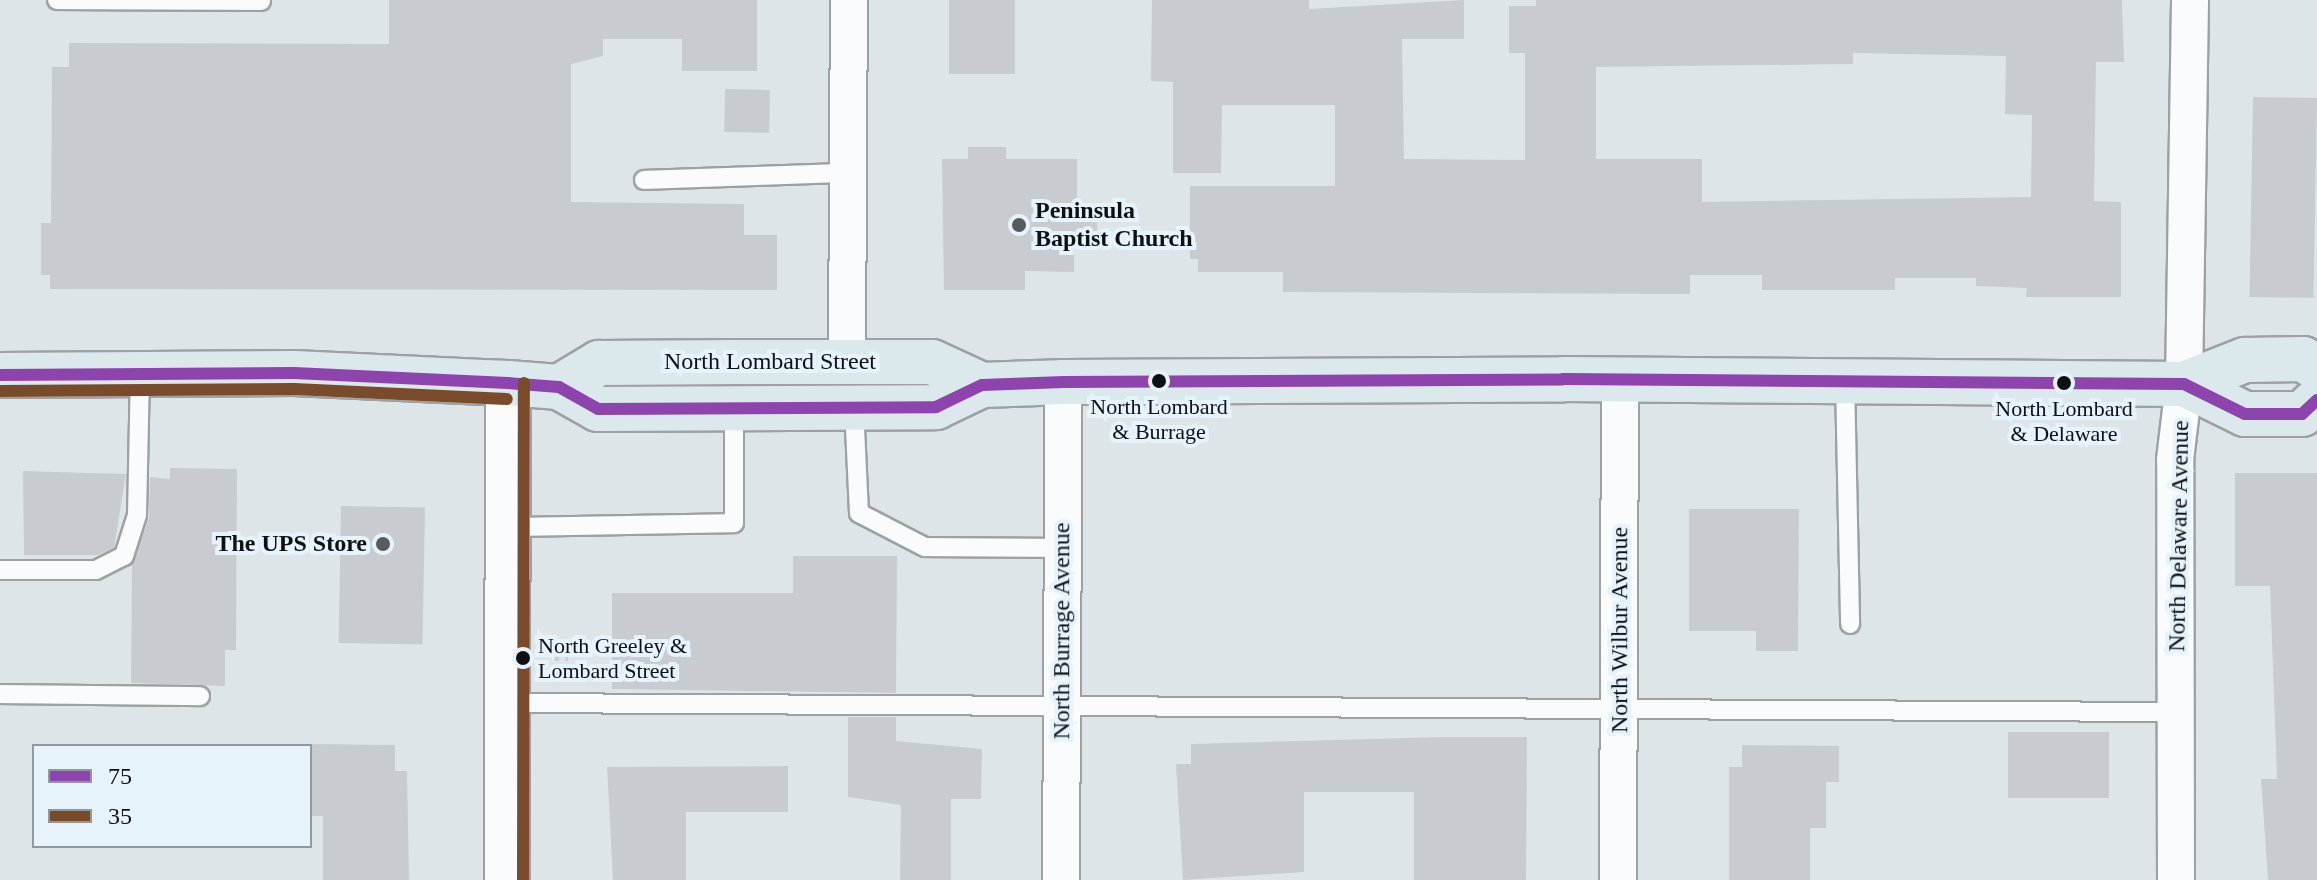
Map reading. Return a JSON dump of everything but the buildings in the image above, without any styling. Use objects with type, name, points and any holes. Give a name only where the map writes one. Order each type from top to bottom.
[{"type":"main road","name":"North Lombard Street","points":[[0,375],[140,374],[508,383],[559,387],[598,409],[936,407],[982,385],[1064,382],[1620,379],[2184,384],[2245,360],[2303,359],[2317,368]]},
{"type":"main road","name":"North Lombard Street","points":[[559,387],[599,363],[932,362],[982,385]]},
{"type":"main road","name":"North Lombard Street","points":[[2184,384],[2245,414],[2302,414],[2317,400]]},
{"type":"street","points":[[847,362],[849,0]]},
{"type":"street","name":"North Delaware Avenue","points":[[2176,880],[2175,460],[2184,384],[2190,0]]},
{"type":"street","name":"North Wilbur Avenue","points":[[1618,880],[1620,379]]},
{"type":"street","name":"North Burrage Avenue","points":[[1061,880],[1064,382]]},
{"type":"street","points":[[507,880],[508,383]]},
{"type":"lane","points":[[57,0],[261,1]]},
{"type":"lane","points":[[644,180],[847,173]]},
{"type":"lane","points":[[0,570],[96,570],[124,556],[137,515],[140,374]]},
{"type":"lane","points":[[1845,380],[1850,624]]},
{"type":"lane","points":[[854,407],[859,513],[925,547],[1063,548]]},
{"type":"lane","points":[[509,527],[734,523],[734,408]]},
{"type":"lane","points":[[0,694],[200,696]]},
{"type":"lane","points":[[508,703],[1619,706],[2176,712]]},
{"type":"transit line","name":"75","points":[[0,375],[294,373],[508,383],[559,387],[598,409],[936,407],[982,385],[1064,382],[1563,379],[2184,384],[2245,414],[2302,414],[2317,400]]},
{"type":"transit line","name":"35","points":[[523,880],[524,383]]},
{"type":"transit line","name":"35","points":[[0,391],[294,389],[507,399]]},
{"type":"place","name":"Peninsula Baptist Church","points":[[1019,225]]},
{"type":"place","name":"North Lombard & Burrage","points":[[1159,381]]},
{"type":"place","name":"North Lombard & Delaware","points":[[2064,383]]},
{"type":"place","name":"The UPS Store","points":[[383,544]]},
{"type":"place","name":"North Greeley & Lombard Street","points":[[523,658]]}]
